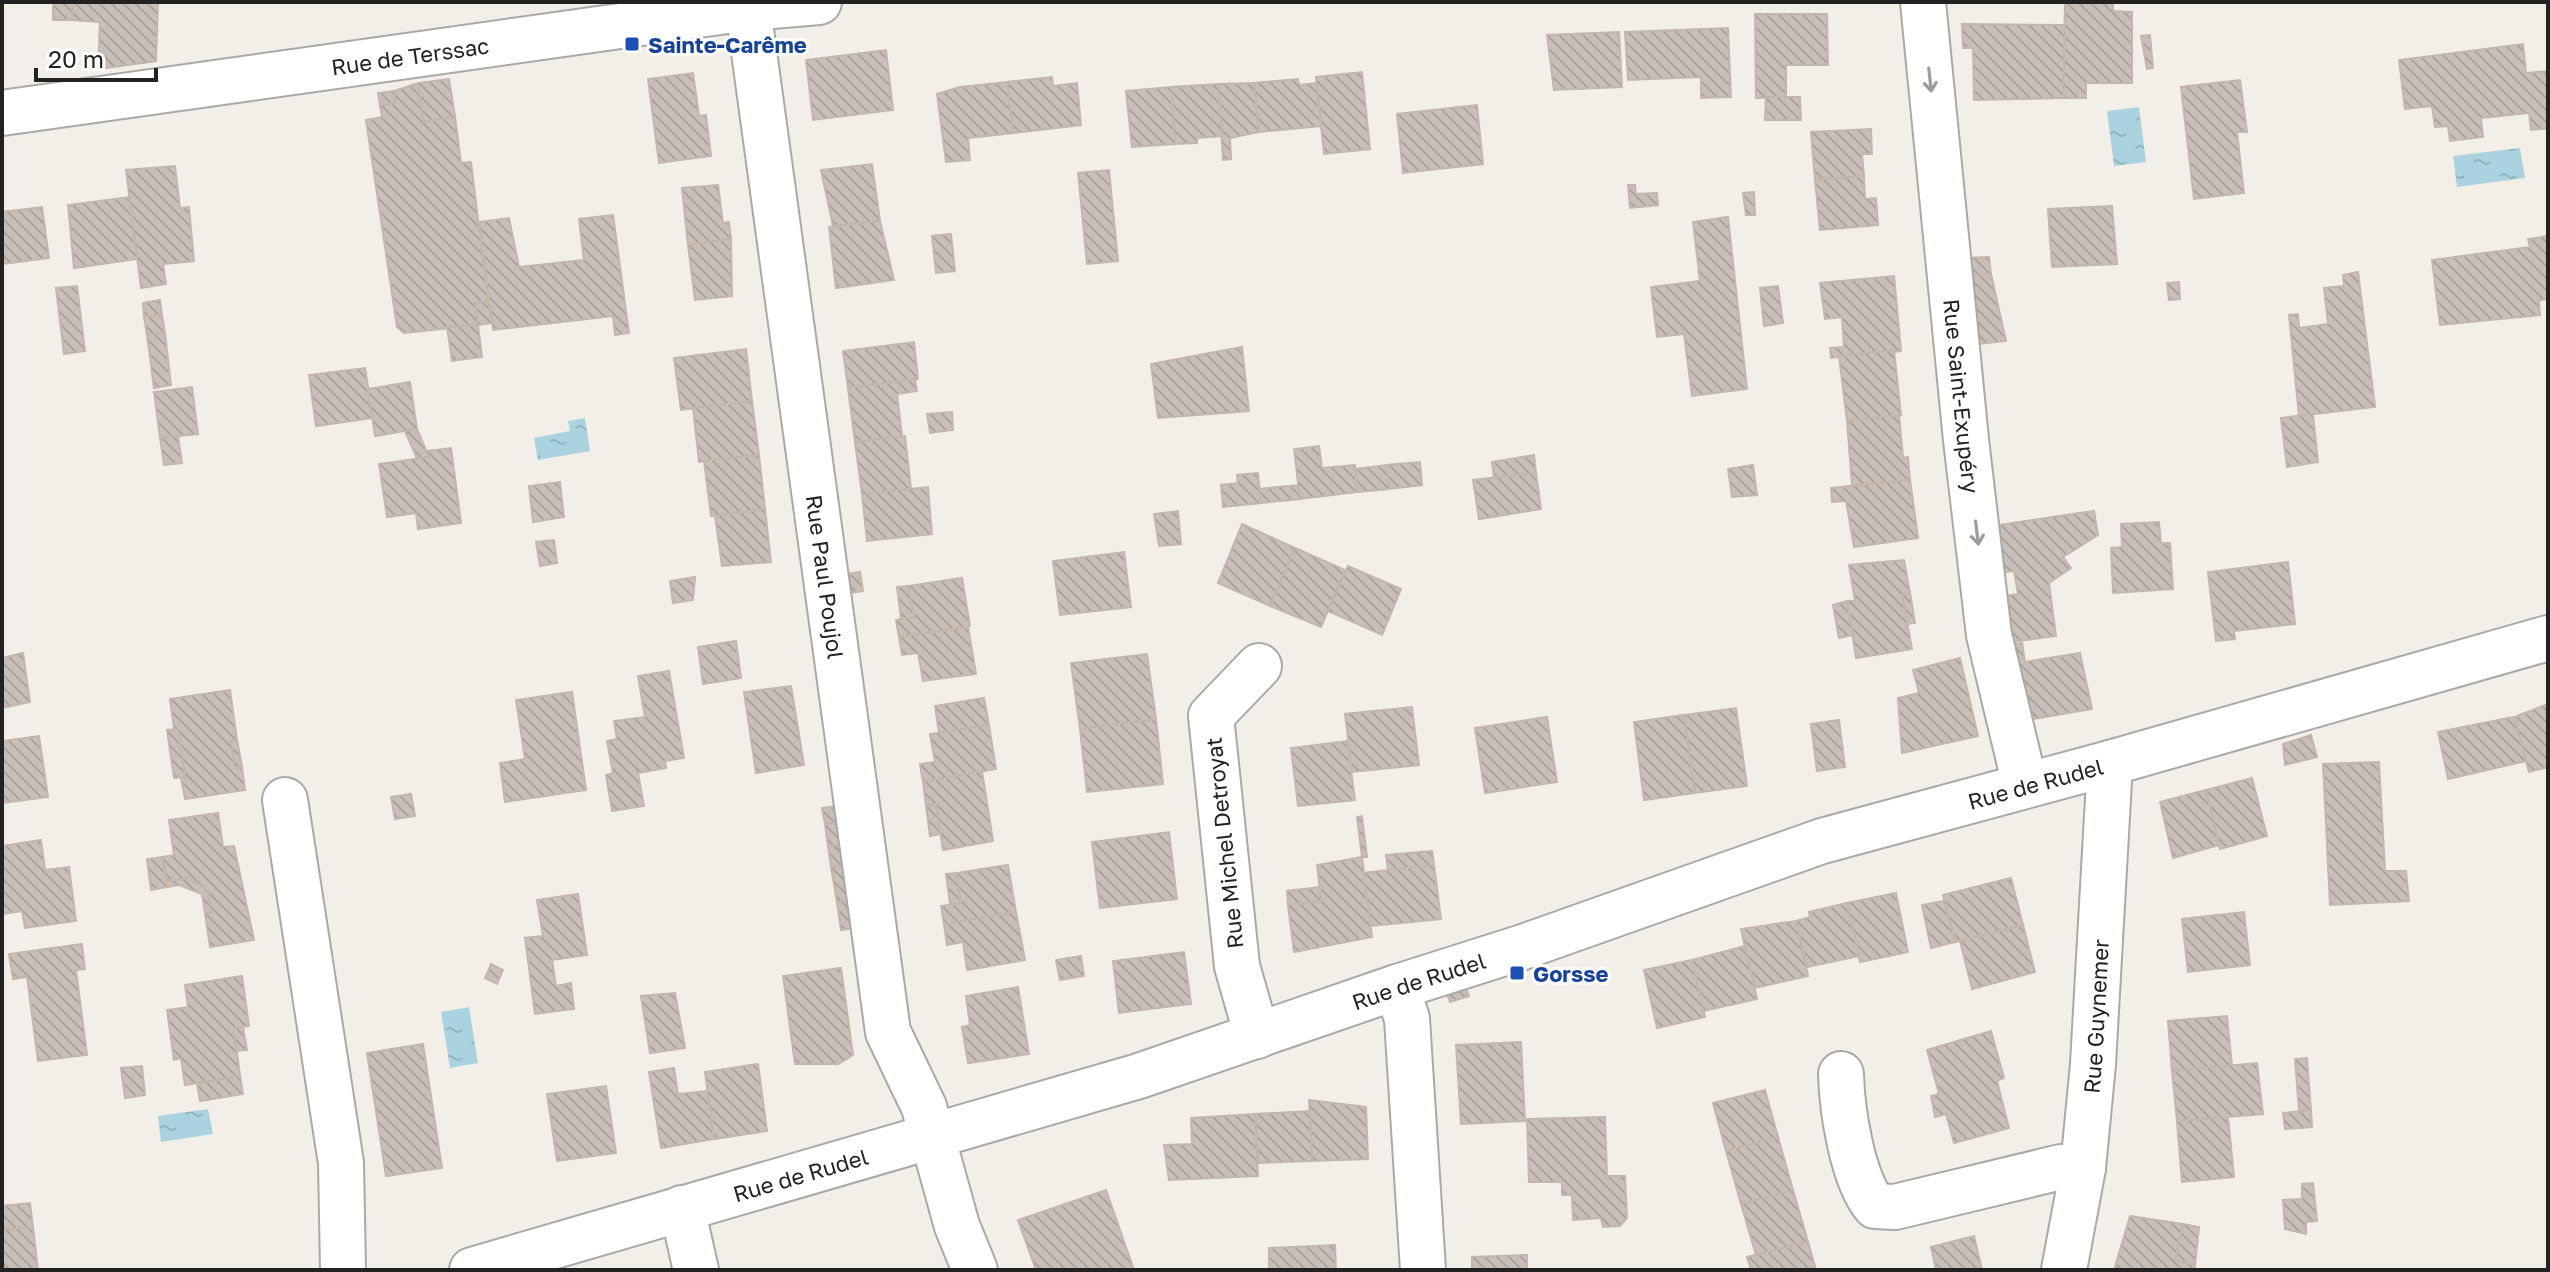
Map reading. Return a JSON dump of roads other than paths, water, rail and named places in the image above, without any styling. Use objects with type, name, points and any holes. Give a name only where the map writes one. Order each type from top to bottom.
[{"type":"street","name":"Rue de Terssac","points":[[2,113],[748,8],[819,2]]},
{"type":"street","name":"Rue Saint-Exupéry","points":[[1923,2],[1966,440],[1989,635],[2025,785]]},
{"type":"street","name":"Rue Paul Poujol","points":[[748,8],[888,1032],[924,1107],[957,1226],[975,1270]]},
{"type":"street","name":"Rue de Rudel","points":[[472,1270],[1139,1076],[1523,947],[1822,841],[2110,763],[2548,638]]},
{"type":"street","name":"Rue Michel Detroyat","points":[[1257,1036],[1237,966],[1211,716],[1259,666]]},
{"type":"street","name":"Rue Guynemer","points":[[2064,1270],[2083,1168],[2093,1064],[2110,763]]},
{"type":"street","points":[[285,800],[341,1163],[343,1270]]},
{"type":"street","points":[[1397,987],[1407,1019],[1423,1270]]},
{"type":"street","points":[[1841,1074],[1842,1108],[1865,1194],[1875,1206],[1895,1207],[2061,1167],[2083,1168]]},
{"type":"street","points":[[682,1208],[696,1270]]},
{"type":"water","points":[[2139,107],[2146,162],[2114,166],[2107,111]]},
{"type":"water","points":[[2520,148],[2525,178],[2457,187],[2453,156]]},
{"type":"water","points":[[585,418],[590,451],[538,460],[534,438],[570,431],[568,421]]},
{"type":"water","points":[[469,1007],[478,1063],[450,1068],[441,1012]]},
{"type":"water","points":[[208,1109],[213,1134],[161,1142],[158,1116]]},
{"type":"place","name":"Sainte-Carême","points":[[632,44]]},
{"type":"place","name":"Gorsse","points":[[1517,973]]}]
